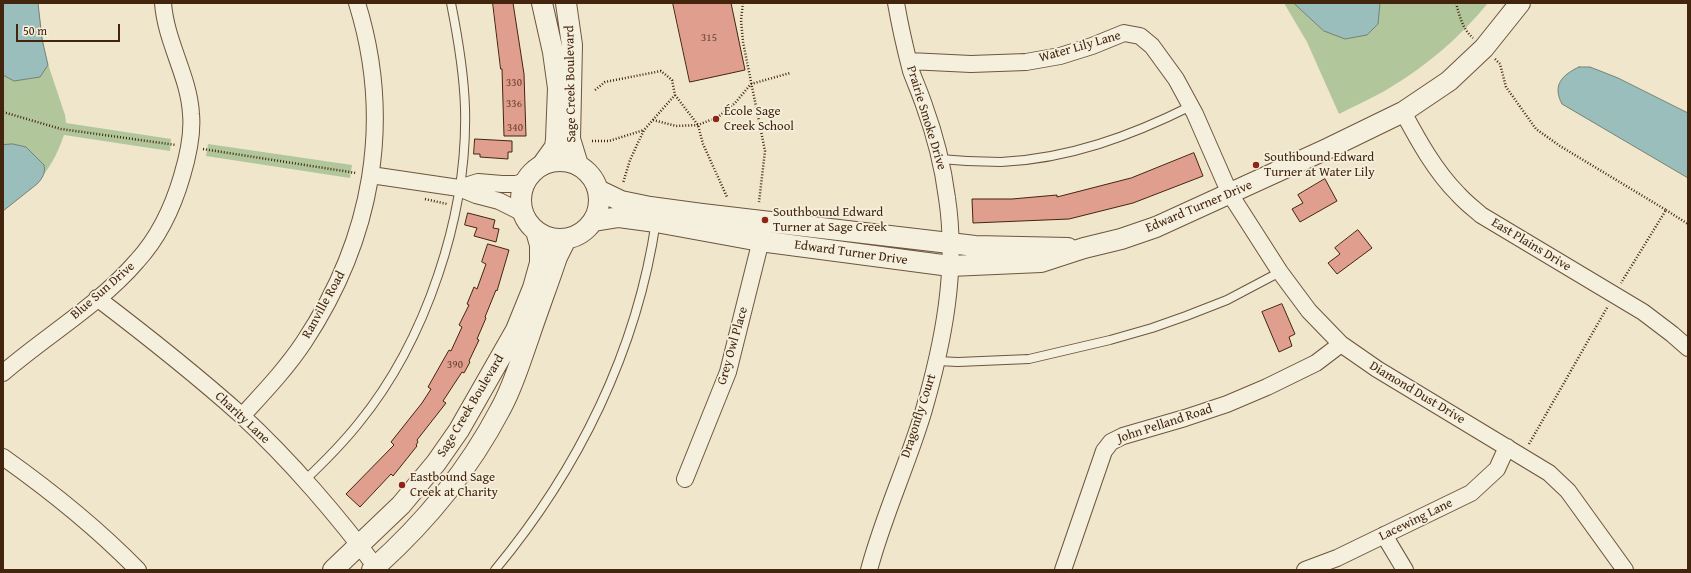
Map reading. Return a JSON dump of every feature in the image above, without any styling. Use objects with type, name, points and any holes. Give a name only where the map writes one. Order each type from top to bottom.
[{"type":"street","name":"Blue Sun Drive","points":[[3,373],[31,349],[113,285],[138,261],[168,216],[179,187],[189,147],[192,113],[187,91],[168,35],[163,3]]},
{"type":"street","name":"Ranville Road","points":[[242,416],[285,368],[304,343],[323,312],[341,277],[357,235],[367,196],[363,174],[373,161],[374,86],[363,23],[357,3]]},
{"type":"street","name":"Sage Creek Boulevard","points":[[542,3],[553,52],[558,96],[557,134],[555,147],[542,165]]},
{"type":"street","name":"Sage Creek Boulevard","points":[[566,3],[572,45],[570,139],[578,165]]},
{"type":"street","name":"Prairie Smoke Drive","points":[[896,3],[901,33],[940,159],[948,200],[950,256]]},
{"type":"street","name":"Edward Turner Drive","points":[[598,190],[657,215],[762,236],[950,256],[975,246],[1084,248],[1121,239],[1156,227],[1230,194],[1403,112],[1449,81],[1484,48],[1520,3]]},
{"type":"street","name":"Water Lily Lane","points":[[909,61],[971,64],[1026,62],[1060,56],[1092,46],[1124,33],[1140,36],[1152,46],[1176,79],[1191,106],[1230,194]]},
{"type":"street","name":"East Plains Drive","points":[[1403,112],[1411,128],[1440,172],[1458,194],[1481,215],[1643,312],[1688,348]]},
{"type":"street","points":[[564,161],[578,165],[590,175],[598,190],[599,206],[594,221],[585,231],[566,239],[550,238],[536,231],[532,228],[523,213],[521,202],[522,191],[526,181],[533,172],[549,162],[564,161]]},
{"type":"street","points":[[363,174],[459,188],[476,195],[499,201],[523,213]]},
{"type":"street","points":[[459,188],[478,182],[509,184],[526,181]]},
{"type":"street","name":"Diamond Dust Drive","points":[[1230,194],[1280,272],[1309,310],[1341,344],[1377,369],[1549,473],[1568,491],[1625,570]]},
{"type":"street","name":"Edward Turner Drive","points":[[594,221],[619,217],[657,215],[950,256]]},
{"type":"street","name":"Sage Creek Boulevard","points":[[370,562],[401,506],[436,463],[459,430],[516,330],[540,263],[540,245],[536,231]]},
{"type":"street","name":"Grey Owl Place","points":[[685,479],[728,372],[762,236]]},
{"type":"street","name":"Sage Creek Boulevard","points":[[333,570],[370,562],[419,524],[439,502],[481,444],[501,410],[515,376],[557,257],[566,239]]},
{"type":"street","name":"Dragonfly Court","points":[[869,570],[922,414],[937,361],[948,293],[950,256]]},
{"type":"street","name":"Charity Lane","points":[[97,298],[171,354],[242,416],[326,505],[370,562]]},
{"type":"street","name":"John Pelland Road","points":[[1063,570],[1104,451],[1111,442],[1122,436],[1227,404],[1260,390],[1316,363],[1341,344]]},
{"type":"street","name":"Lacewing Lane","points":[[1305,570],[1338,558],[1471,493],[1497,469],[1507,447]]},
{"type":"street","points":[[3,458],[53,495],[95,530],[138,570]]},
{"type":"street","points":[[1384,535],[1405,570]]},
{"type":"lane","points":[[304,481],[359,423],[382,390],[406,351],[431,296],[444,256],[456,211],[464,155],[465,108],[463,72],[452,3]]},
{"type":"lane","points":[[940,159],[974,162],[1002,162],[1061,154],[1129,134],[1191,106]]},
{"type":"lane","points":[[495,570],[544,507],[579,449],[596,416],[610,385],[634,319],[644,282],[657,215]]},
{"type":"lane","points":[[937,361],[966,362],[1029,359],[1110,340],[1152,328],[1227,300],[1280,272]]},
{"type":"path","points":[[743,3],[741,20],[743,42],[764,151],[759,202]]},
{"type":"path","points":[[1456,3],[1462,24],[1467,32],[1500,64],[1506,87],[1536,129],[1560,146],[1688,224]]},
{"type":"path","points":[[595,90],[605,82],[661,71],[672,80],[675,95],[698,125],[703,144],[727,197]]},
{"type":"path","points":[[653,120],[676,126],[698,125],[718,117],[735,103],[751,84],[790,73]]},
{"type":"path","points":[[624,183],[630,160],[644,130],[675,95]]},
{"type":"path","points":[[3,112],[62,129],[363,174]]},
{"type":"path","points":[[592,141],[609,141],[644,130]]},
{"type":"path","points":[[1522,456],[1614,294],[1666,210]]},
{"type":"green space","points":[[3,3],[38,3],[45,55],[65,115],[66,123],[171,139],[170,151],[64,135],[53,160],[40,179],[33,187],[3,211]]},
{"type":"green space","points":[[1284,3],[1488,3],[1455,38],[1418,69],[1385,91],[1339,114],[1307,42]]},
{"type":"green space","points":[[208,144],[352,165],[350,178],[206,156]]},
{"type":"water","points":[[3,3],[38,3],[42,39],[48,65],[40,77],[14,81],[3,75]]},
{"type":"water","points":[[1294,3],[1380,3],[1378,24],[1367,35],[1345,39],[1324,31]]},
{"type":"water","points":[[1579,67],[1590,67],[1618,78],[1688,113],[1688,178],[1562,104],[1558,91],[1560,81],[1568,73]]},
{"type":"water","points":[[13,144],[26,147],[44,165],[44,173],[37,184],[3,211],[3,145]]},
{"type":"building","points":[[493,3],[513,3],[524,74],[526,136],[504,136],[502,69]]},
{"type":"building","points":[[673,3],[731,3],[745,70],[690,82]]},
{"type":"building","points":[[475,139],[512,141],[512,152],[508,152],[508,159],[480,157],[480,154],[474,154]]},
{"type":"building","points":[[1194,153],[1203,176],[1133,203],[1069,219],[973,223],[972,199],[1012,199],[1057,195],[1057,197],[1131,178]]},
{"type":"building","points":[[1325,179],[1337,201],[1300,222],[1292,209],[1303,203],[1298,195]]},
{"type":"building","points":[[468,213],[495,220],[493,228],[499,229],[496,242],[474,236],[477,228],[465,225]]},
{"type":"building","points":[[1358,230],[1372,248],[1337,274],[1328,263],[1340,254],[1335,248]]},
{"type":"building","points":[[488,244],[509,250],[497,291],[496,290],[485,317],[486,318],[477,339],[479,340],[469,361],[470,362],[464,373],[462,372],[443,401],[446,403],[417,440],[417,446],[393,476],[391,474],[360,507],[346,494],[394,445],[391,442],[422,403],[431,389],[428,387],[449,350],[451,351],[462,327],[459,325],[469,305],[467,304],[474,287],[477,289],[486,264],[482,262]]},
{"type":"building","points":[[1282,304],[1295,334],[1289,337],[1292,346],[1279,352],[1262,312]]},
{"type":"place","name":"École Sage Creek School","points":[[716,119]]},
{"type":"place","name":"Southbound Edward Turner at Water Lily","points":[[1256,165]]},
{"type":"place","name":"Southbound Edward Turner at Sage Creek","points":[[765,220]]},
{"type":"place","name":"Eastbound Sage Creek at Charity","points":[[402,485]]}]
